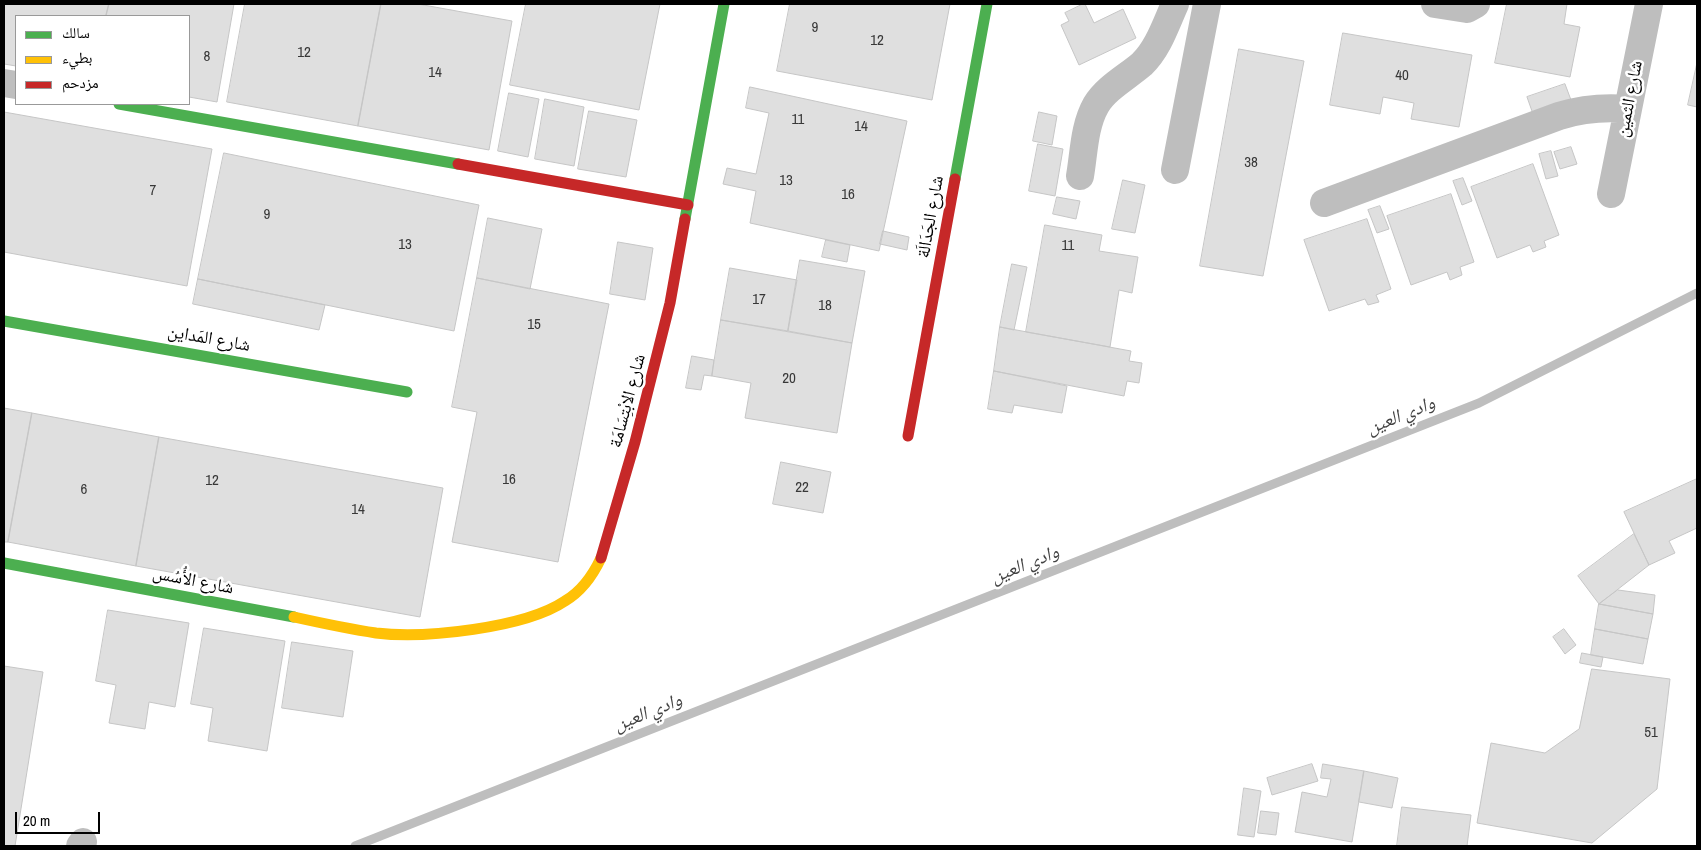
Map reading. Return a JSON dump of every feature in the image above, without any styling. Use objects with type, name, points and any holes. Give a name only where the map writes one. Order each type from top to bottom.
[{"type":"street","name":"شارع الابْتِسَامَة","points":[[376,633],[417,635],[456,633],[496,626],[552,609],[567,600],[581,588],[598,566],[649,390],[670,304],[724,4]]},
{"type":"street","name":"شارع الجَدَالَة","points":[[908,436],[987,4]]},
{"type":"street","points":[[1080,176],[1088,125],[1097,104],[1149,57],[1175,4]]},
{"type":"street","points":[[1175,170],[1208,4]]},
{"type":"street","points":[[1435,4],[1467,8],[1476,4]]},
{"type":"street","name":"شارع الثمين","points":[[1611,194],[1649,4]]},
{"type":"street","points":[[125,105],[688,205]]},
{"type":"street","points":[[1324,204],[1559,116],[1592,109],[1627,109]]},
{"type":"street","name":"شارع المَداين","points":[[4,321],[407,392]]},
{"type":"street","name":"شارع الأُسُس","points":[[4,563],[376,633]]},
{"type":"building","points":[[4,4],[109,4],[106,15],[15,15],[15,66],[4,64]]},
{"type":"building","points":[[109,4],[234,4],[217,102],[190,97],[190,15],[106,15]]},
{"type":"building","points":[[245,4],[381,4],[358,126],[227,102]]},
{"type":"building","points":[[381,4],[418,4],[512,21],[489,150],[358,126]]},
{"type":"building","points":[[526,4],[660,4],[639,110],[510,85]]},
{"type":"building","points":[[790,4],[950,4],[932,100],[777,71]]},
{"type":"building","points":[[1085,4],[1094,23],[1123,9],[1136,38],[1079,65],[1061,25],[1069,21],[1065,13]]},
{"type":"building","points":[[1507,4],[1567,4],[1564,24],[1580,27],[1570,77],[1495,63]]},
{"type":"building","points":[[1343,33],[1472,55],[1459,127],[1411,119],[1414,103],[1383,97],[1380,114],[1330,105]]},
{"type":"building","points":[[1239,49],[1304,61],[1263,276],[1200,266]]},
{"type":"building","points":[[1697,63],[1697,107],[1688,105]]},
{"type":"building","points":[[1565,84],[1571,100],[1533,114],[1527,97]]},
{"type":"building","points":[[750,87],[907,121],[879,251],[750,223],[756,191],[723,184],[727,168],[756,174],[769,113],[746,108]]},
{"type":"building","points":[[509,93],[539,99],[528,157],[498,151]]},
{"type":"building","points":[[545,99],[584,107],[574,166],[535,159]]},
{"type":"building","points":[[589,111],[637,120],[626,177],[578,169]]},
{"type":"building","points":[[4,112],[212,149],[187,286],[4,252]]},
{"type":"building","points":[[1039,112],[1057,116],[1052,145],[1033,141]]},
{"type":"building","points":[[1038,144],[1063,149],[1055,196],[1029,191]]},
{"type":"building","points":[[1571,147],[1577,164],[1560,169],[1554,152]]},
{"type":"building","points":[[1551,151],[1558,176],[1546,179],[1539,154]]},
{"type":"building","points":[[224,153],[479,205],[454,331],[198,279]]},
{"type":"building","points":[[1533,164],[1559,235],[1544,241],[1546,247],[1533,252],[1530,245],[1497,258],[1471,187]]},
{"type":"building","points":[[1463,178],[1472,201],[1462,205],[1453,181]]},
{"type":"building","points":[[1123,180],[1145,185],[1135,233],[1112,229]]},
{"type":"building","points":[[1451,194],[1474,262],[1460,267],[1462,275],[1450,280],[1447,272],[1411,285],[1387,216]]},
{"type":"building","points":[[1057,197],[1080,201],[1076,219],[1053,214]]},
{"type":"building","points":[[1380,206],[1389,229],[1377,233],[1368,210]]},
{"type":"building","points":[[488,218],[542,229],[530,289],[477,278]]},
{"type":"building","points":[[1367,219],[1391,289],[1376,295],[1379,302],[1368,305],[1365,299],[1329,311],[1304,240]]},
{"type":"building","points":[[1045,225],[1102,235],[1099,251],[1138,257],[1132,293],[1119,290],[1110,347],[1026,332]]},
{"type":"building","points":[[883,231],[909,237],[907,250],[880,244]]},
{"type":"building","points":[[826,240],[850,245],[847,262],[822,257]]},
{"type":"building","points":[[618,242],[653,248],[645,300],[610,294]]},
{"type":"building","points":[[800,260],[865,271],[852,343],[788,331]]},
{"type":"building","points":[[1012,264],[1027,267],[1014,330],[1000,327]]},
{"type":"building","points":[[730,268],[797,280],[788,331],[721,320]]},
{"type":"building","points":[[477,278],[609,304],[558,562],[452,542],[477,412],[452,407]]},
{"type":"building","points":[[198,279],[325,305],[319,330],[193,304]]},
{"type":"building","points":[[721,320],[852,343],[837,433],[745,418],[751,383],[712,376]]},
{"type":"building","points":[[1000,327],[1131,351],[1129,361],[1142,363],[1139,383],[1127,381],[1124,396],[994,371]]},
{"type":"building","points":[[692,356],[714,360],[712,376],[704,375],[701,390],[686,388]]},
{"type":"building","points":[[994,371],[1067,386],[1062,413],[1014,405],[1012,413],[988,409]]},
{"type":"building","points":[[4,408],[32,413],[8,542],[4,542]]},
{"type":"building","points":[[32,413],[159,437],[136,566],[8,542]]},
{"type":"building","points":[[159,437],[443,488],[420,617],[136,566]]},
{"type":"building","points":[[781,462],[831,472],[823,513],[773,504]]},
{"type":"building","points":[[1697,479],[1697,528],[1669,541],[1675,553],[1649,565],[1624,512]]},
{"type":"building","points":[[1634,534],[1649,565],[1599,604],[1578,576]]},
{"type":"building","points":[[1618,590],[1655,595],[1653,614],[1599,604]]},
{"type":"building","points":[[1599,604],[1653,614],[1648,639],[1595,629]]},
{"type":"building","points":[[108,610],[189,623],[175,707],[149,702],[145,729],[109,723],[116,685],[96,681]]},
{"type":"building","points":[[204,628],[285,641],[267,751],[208,741],[213,708],[191,704]]},
{"type":"building","points":[[1564,629],[1576,645],[1565,654],[1553,637]]},
{"type":"building","points":[[1595,629],[1648,639],[1643,664],[1591,655]]},
{"type":"building","points":[[292,642],[353,651],[343,717],[282,708]]},
{"type":"building","points":[[1582,653],[1603,657],[1601,667],[1580,663]]},
{"type":"building","points":[[4,666],[43,672],[15,846],[4,846]]},
{"type":"building","points":[[1592,669],[1670,679],[1657,789],[1592,843],[1477,823],[1491,743],[1545,753],[1579,729]]},
{"type":"building","points":[[1312,764],[1318,781],[1272,795],[1267,778]]},
{"type":"building","points":[[1323,764],[1364,771],[1352,842],[1295,832],[1302,792],[1327,797],[1331,779],[1321,778]]},
{"type":"building","points":[[1364,771],[1398,778],[1392,808],[1359,802]]},
{"type":"building","points":[[1244,788],[1261,791],[1254,837],[1238,835]]},
{"type":"building","points":[[1402,807],[1471,815],[1467,846],[1397,846]]},
{"type":"building","points":[[1261,811],[1279,813],[1276,835],[1258,833]]},
{"type":"waterway","name":"وادي العين","points":[[355,846],[1479,403],[1697,293]]},
{"type":"traffic: fast","points":[[685,219],[724,4]]},
{"type":"traffic: fast","points":[[955,179],[987,4]]},
{"type":"traffic: fast","points":[[125,105],[458,164]]},
{"type":"traffic: fast","points":[[4,321],[407,392]]},
{"type":"traffic: fast","points":[[4,563],[294,617]]},
{"type":"traffic: slow","points":[[294,617],[376,633],[396,634],[446,633],[500,625],[547,610],[565,601],[586,582],[601,558]]},
{"type":"traffic: jam","points":[[458,164],[688,205]]},
{"type":"traffic: jam","points":[[908,436],[955,179]]},
{"type":"traffic: jam","points":[[601,558],[635,442],[670,303],[685,219]]}]
